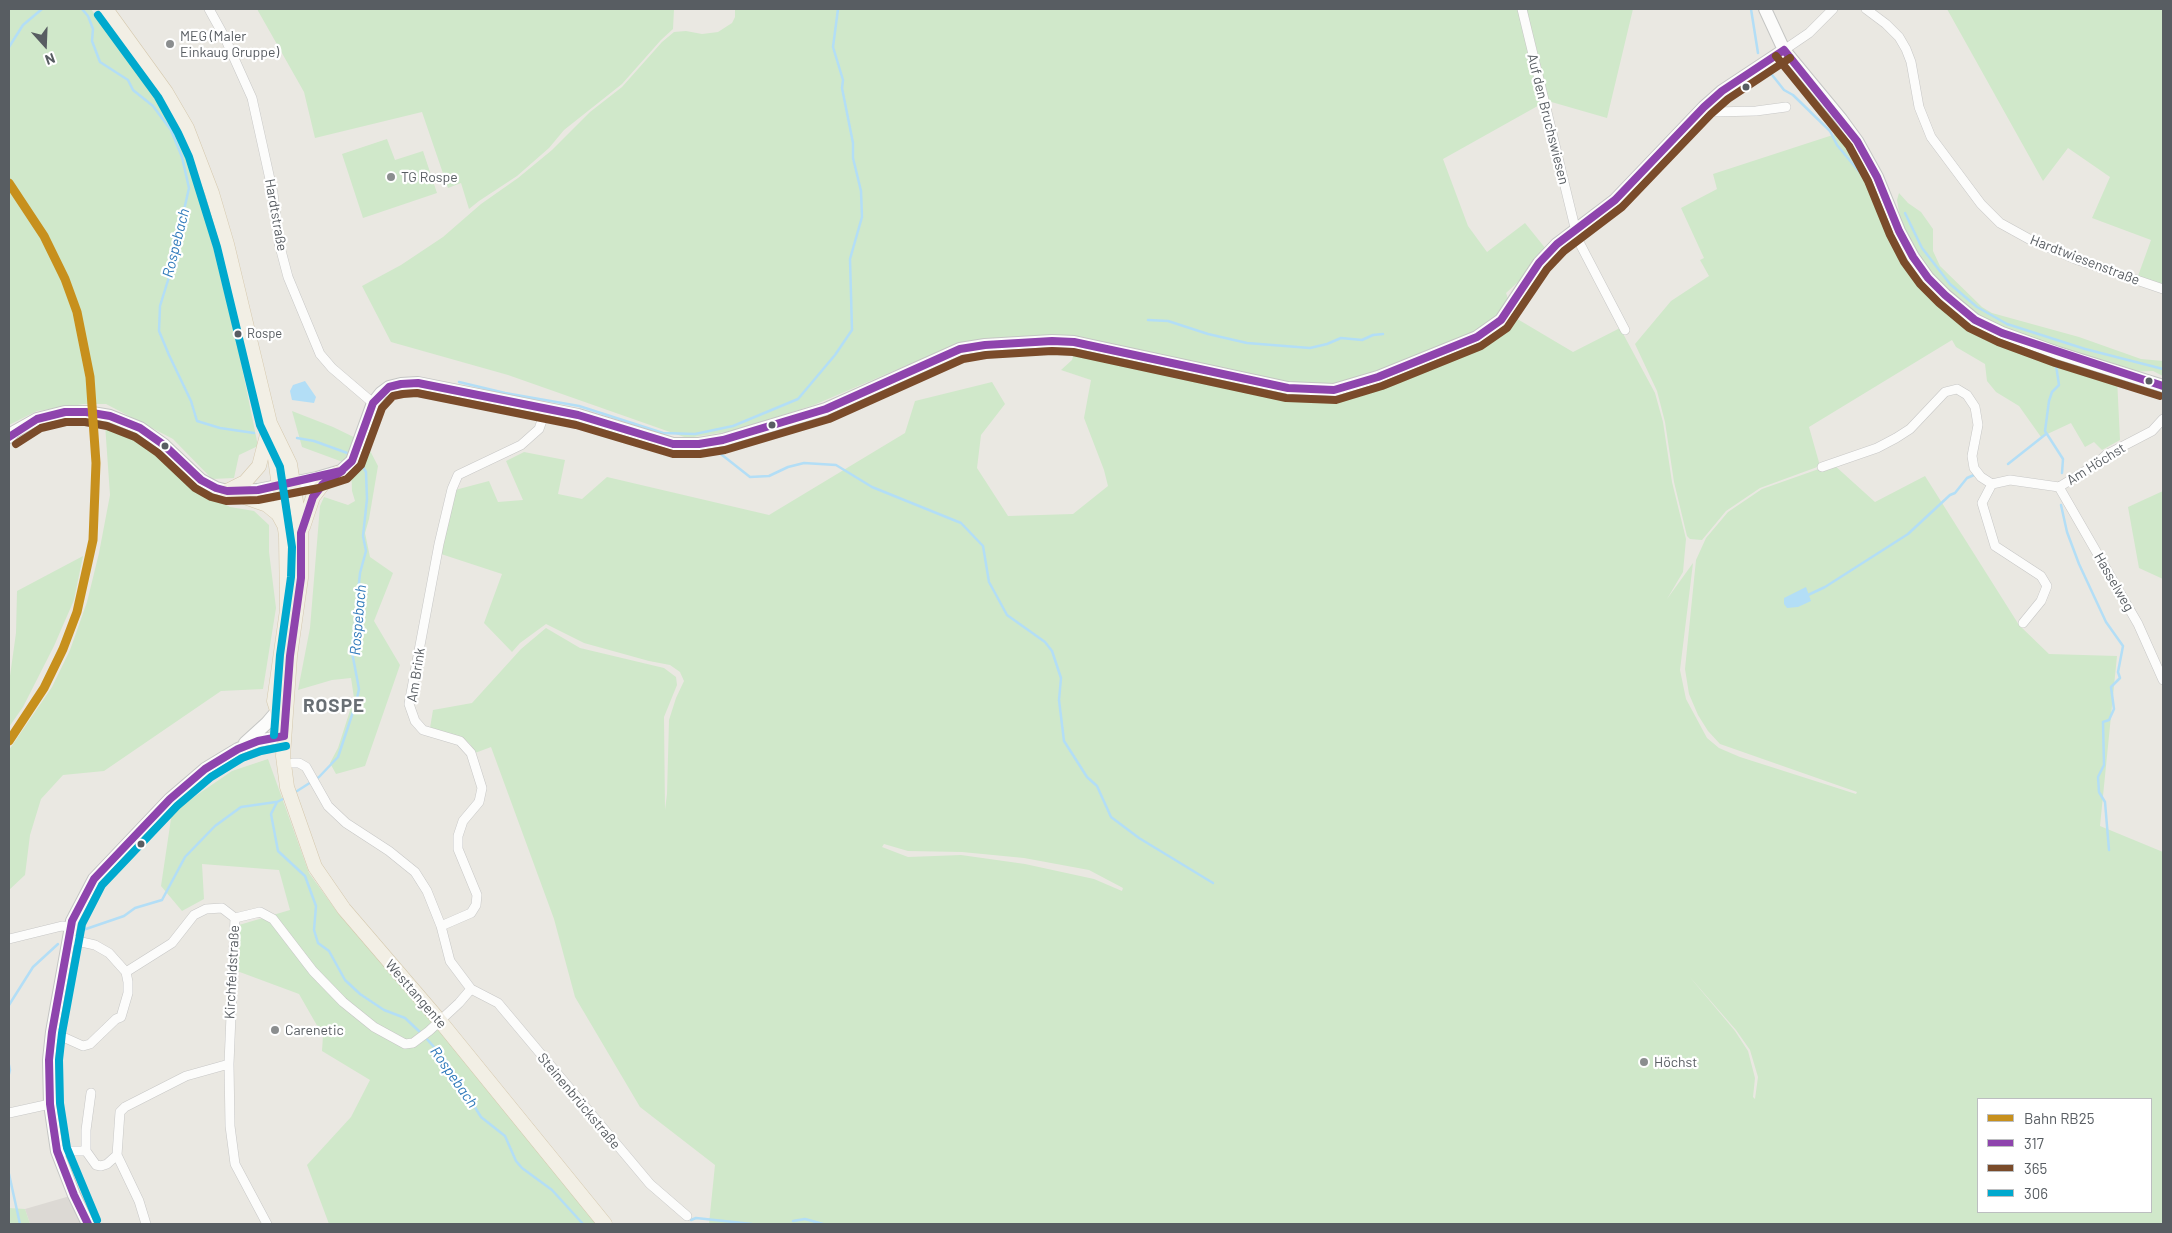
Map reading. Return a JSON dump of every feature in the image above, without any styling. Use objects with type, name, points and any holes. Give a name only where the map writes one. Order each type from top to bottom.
[{"type":"main road","name":"Westtangente","points":[[106,9],[166,92],[186,128],[198,153],[228,244],[270,423],[285,526],[288,602],[274,701],[284,736]]},
{"type":"main road","name":"Westtangente","points":[[270,423],[286,452],[294,483],[301,533],[301,578],[289,665],[283,756],[287,787],[315,868],[434,1026],[605,1224]]},
{"type":"main road","points":[[227,491],[245,482],[259,466],[270,423]]},
{"type":"main road","points":[[301,533],[312,497],[323,484],[338,473]]},
{"type":"main road","points":[[227,491],[267,505],[278,514],[285,526]]},
{"type":"street","name":"Hardtstraße","points":[[209,9],[225,38],[252,98],[273,193],[279,242],[288,276],[320,354],[332,368],[373,403]]},
{"type":"street","name":"Auf den Bruchswiesen","points":[[1522,9],[1578,240],[1625,330]]},
{"type":"street","points":[[1765,9],[1784,50],[1857,141],[1877,177],[1900,231],[1914,257],[1928,278],[1945,296],[1974,320],[2002,334],[2163,386]]},
{"type":"street","points":[[9,438],[14,432],[37,419],[65,412],[86,412],[110,416],[140,428],[164,445],[201,480],[216,488],[227,491],[258,490],[338,473],[347,467],[354,455],[373,403],[389,387],[401,384],[418,383],[578,415],[673,444],[699,444],[724,440],[826,409],[960,349],[985,345],[1052,340],[1074,342],[1288,388],[1334,390],[1378,377],[1477,337],[1502,320],[1539,264],[1557,244],[1615,200],[1704,107],[1734,82],[1809,33],[1833,9]]},
{"type":"street","name":"Hardtwiesenstraße","points":[[1866,9],[1886,24],[1899,37],[1911,62],[1919,108],[1931,137],[1980,204],[2000,223],[2029,239],[2075,259],[2163,289]]},
{"type":"street","points":[[1704,107],[1714,112],[1756,111],[1786,107]]},
{"type":"street","points":[[1822,467],[1877,448],[1896,438],[1910,429],[1945,392],[1958,389],[1968,395],[1976,407],[1978,425],[1972,456],[1974,468],[1981,477],[1992,484],[1982,503],[1995,546],[2041,576],[2047,586],[2041,601],[2023,623]]},
{"type":"street","name":"Am Brink","points":[[441,926],[471,913],[476,905],[477,894],[458,849],[458,836],[464,821],[479,802],[482,788],[471,753],[460,741],[423,730],[415,721],[409,704],[439,544],[452,489],[458,475],[521,445],[538,428],[546,409]]},
{"type":"street","name":"Am Höchst","points":[[1992,484],[2010,480],[2059,487],[2095,465],[2106,455],[2152,431],[2163,419]]},
{"type":"street","name":"Hasselweg","points":[[2059,487],[2138,624],[2163,680]]},
{"type":"street","points":[[238,749],[267,724],[278,710]]},
{"type":"street","points":[[88,1224],[74,1195],[57,1151],[50,1104],[49,1060],[52,1032],[69,933],[84,896],[94,880],[132,837],[177,793],[217,761],[238,749],[258,741],[284,736]]},
{"type":"street","name":"Steinenbrückstraße","points":[[293,764],[299,763],[306,767],[328,806],[346,823],[389,851],[415,872],[427,891],[441,926],[450,962],[471,989],[498,1003],[650,1184],[687,1216]]},
{"type":"street","points":[[126,972],[172,943],[194,915],[206,909],[222,908],[235,918]]},
{"type":"street","name":"Kirchfeldstraße","points":[[267,1224],[236,1164],[230,1126],[229,1064],[235,918],[260,912],[273,919],[313,971],[343,1002],[374,1027],[405,1044],[413,1043],[434,1026]]},
{"type":"street","points":[[9,939],[62,926],[69,933],[95,944],[109,953],[126,972],[128,992],[121,1017],[116,1018],[90,1044],[83,1046],[52,1032]]},
{"type":"street","points":[[434,1026],[471,989]]},
{"type":"street","points":[[146,1224],[139,1201],[117,1155],[120,1112],[125,1107],[186,1076],[229,1064]]},
{"type":"street","points":[[91,1093],[86,1130],[86,1150],[96,1165],[101,1166],[107,1164],[117,1155]]},
{"type":"street","points":[[9,1113],[50,1104]]},
{"type":"street","points":[[57,1151],[86,1150]]},
{"type":"shaded area","points":[[70,1196],[81,1224],[30,1224],[25,1209]]},
{"type":"green space","points":[[9,9],[91,9],[179,133],[198,187],[238,348],[258,446],[239,455],[234,478],[212,479],[173,439],[106,404],[84,404],[37,411],[9,425]]},
{"type":"green space","points":[[257,9],[674,9],[673,29],[622,84],[564,130],[549,148],[517,176],[469,209],[461,183],[448,188],[422,112],[315,138],[304,92]]},
{"type":"green space","points":[[735,9],[1520,9],[1543,103],[1443,159],[1468,226],[1487,252],[1525,223],[1546,249],[1528,273],[1506,293],[1514,317],[1573,352],[1620,328],[1655,393],[1663,422],[1672,482],[1686,539],[1683,572],[1667,599],[1693,563],[1680,670],[1686,699],[1707,738],[1719,748],[1740,757],[1856,794],[1857,792],[1720,744],[1708,731],[1698,715],[1689,694],[1685,669],[1696,560],[1706,538],[1728,512],[1762,489],[1833,464],[1875,502],[1925,476],[2019,625],[2049,654],[2117,656],[2100,826],[2163,852],[2163,1224],[709,1224],[715,1165],[640,1107],[575,997],[554,919],[491,747],[475,753],[470,744],[462,737],[430,728],[433,710],[472,703],[521,649],[546,628],[580,648],[664,668],[676,677],[677,685],[664,717],[665,810],[669,720],[684,681],[680,672],[670,665],[584,643],[546,624],[520,643],[512,652],[484,623],[502,574],[441,554],[455,490],[489,481],[498,502],[523,500],[506,461],[524,452],[565,460],[558,494],[582,499],[607,477],[769,515],[905,433],[915,401],[992,382],[1005,404],[981,435],[977,468],[1008,516],[1073,514],[1108,486],[1104,470],[1084,418],[1091,380],[1061,370],[1072,360],[1078,338],[931,355],[814,405],[733,431],[687,438],[508,375],[391,342],[362,286],[401,265],[443,237],[481,204],[518,178],[552,150],[590,112],[622,87],[662,42],[674,32],[686,31],[702,34],[718,32],[732,23],[735,17]],"holes":[[[884,844],[908,851],[962,852],[1024,858],[1089,870],[1123,888],[1122,891],[1094,879],[1025,864],[961,855],[908,857],[882,847]],[[1689,976],[1736,1030],[1750,1050],[1758,1077],[1755,1099],[1753,1097],[1755,1078],[1748,1051],[1735,1031]]]},
{"type":"green space","points":[[1523,9],[1633,9],[1607,118],[1548,101]]},
{"type":"green space","points":[[1947,9],[2163,9],[2163,285],[2138,276],[2151,240],[2092,218],[2110,177],[2068,148],[2043,181]]},
{"type":"green space","points":[[1842,132],[1854,147],[1873,180],[1890,221],[1933,276],[1915,251],[1900,218],[1897,200],[1899,193],[1908,203],[1921,212],[1933,229],[1933,251],[1940,266],[1982,307],[1992,313],[2079,337],[2141,359],[2163,361],[2163,376],[2153,371],[2128,372],[2048,356],[2117,378],[2120,440],[2102,450],[2094,442],[2085,447],[2071,423],[2041,437],[2019,406],[1996,392],[1987,381],[1985,364],[1956,347],[1952,340],[1809,427],[1820,466],[1760,488],[1726,511],[1702,540],[1690,539],[1687,536],[1674,482],[1665,422],[1657,391],[1635,344],[1671,301],[1709,276],[1700,260],[1704,258],[1681,208],[1717,189],[1713,174]]},
{"type":"green space","name":"TG Rospe","points":[[387,139],[395,160],[423,151],[437,193],[363,218],[342,154]]},
{"type":"green space","points":[[292,411],[333,427],[366,443],[378,466],[365,533],[370,557],[393,573],[374,621],[400,665],[365,766],[336,774],[330,763],[338,748],[354,698],[351,678],[332,680],[298,690],[310,628],[320,506],[324,497],[348,505],[355,501],[352,491],[351,465],[302,447]]},
{"type":"green space","points":[[105,424],[120,425],[149,442],[201,492],[230,507],[254,511],[269,525],[269,552],[276,608],[263,689],[221,691],[104,771],[63,775],[41,799],[30,835],[25,875],[9,890],[9,750],[52,687],[70,650],[87,602],[110,495]]},
{"type":"green space","points":[[2163,491],[2163,579],[2139,568],[2128,507]]},
{"type":"green space","points":[[83,556],[74,600],[54,646],[23,707],[9,727],[9,683],[16,633],[17,591]]},
{"type":"green space","points":[[268,759],[309,873],[338,913],[436,1023],[601,1224],[329,1224],[307,1165],[351,1117],[370,1080],[322,1051],[323,1036],[299,994],[237,971],[239,925],[290,910],[279,870],[202,864],[204,899],[182,911],[161,886],[172,812],[232,771]]},
{"type":"green space","points":[[9,1208],[25,1209],[30,1224],[9,1224]]},
{"type":"water","points":[[305,381],[316,397],[314,403],[292,400],[290,391],[293,385]]},
{"type":"water","points":[[1806,587],[1811,601],[1798,607],[1787,608],[1784,604],[1784,598]]},
{"type":"waterway","points":[[9,47],[23,25],[42,9]]},
{"type":"waterway","name":"Rospebach","points":[[82,9],[88,16],[93,29],[92,41],[100,62],[128,80],[133,90],[153,106],[171,130],[182,157],[189,188],[169,277],[160,306],[159,331],[191,401],[197,421],[220,428],[254,433]]},
{"type":"waterway","points":[[459,382],[505,393],[579,406],[663,433],[695,434],[733,426],[798,399],[835,355],[852,330],[850,259],[862,217],[861,191],[853,158],[853,143],[842,88],[843,80],[833,47],[838,9]]},
{"type":"waterway","points":[[1751,9],[1758,53]]},
{"type":"waterway","points":[[1769,71],[1784,90],[1793,95],[1830,131],[1837,145],[1867,181]]},
{"type":"waterway","points":[[1905,213],[1922,248],[1950,284],[1977,307],[2007,324],[2085,349],[2163,369]]},
{"type":"waterway","points":[[1148,320],[1168,321],[1208,334],[1247,343],[1310,348],[1341,338],[1362,340],[1373,335],[1383,334]]},
{"type":"waterway","points":[[2056,365],[2059,385],[2052,392],[2049,401],[2045,431],[2063,459],[2062,473]]},
{"type":"waterway","points":[[2008,464],[2046,434]]},
{"type":"waterway","name":"Rospebach","points":[[297,438],[314,441],[350,454]]},
{"type":"waterway","points":[[717,451],[750,477],[769,476],[788,467],[804,463],[836,465],[872,487],[961,523],[983,546],[989,582],[1007,615],[1045,642],[1052,651],[1061,678],[1059,700],[1064,741],[1087,777],[1097,786],[1111,817],[1139,838],[1213,883]]},
{"type":"waterway","name":"Rospebach","points":[[294,793],[319,777],[338,757],[359,689],[352,652],[360,573],[366,551],[363,536],[367,499],[366,472],[357,458]]},
{"type":"waterway","points":[[1808,595],[1825,587],[1908,534],[1950,495],[1955,493],[1967,478],[1974,475]]},
{"type":"waterway","points":[[2061,505],[2067,532],[2079,564],[2106,622],[2123,646],[2118,672],[2120,678],[2111,687],[2114,709],[2109,720],[2103,722],[2104,765],[2098,777],[2099,792],[2105,802],[2109,850]]},
{"type":"waterway","name":"Rospebach","points":[[285,798],[277,802],[271,814],[278,851],[305,876],[316,906],[314,930],[318,943],[329,951],[345,980],[360,994],[384,1010],[405,1018],[421,1033]]},
{"type":"waterway","points":[[83,930],[124,916],[135,908],[162,900],[185,857],[215,826],[241,807],[276,802]]},
{"type":"waterway","points":[[9,1005],[33,967],[58,944]]},
{"type":"waterway","name":"Rospebach","points":[[425,1037],[445,1059],[481,1117],[505,1136],[516,1161],[522,1168],[552,1190],[583,1224]]},
{"type":"waterway","points":[[9,1065],[9,1074]]},
{"type":"waterway","points":[[9,1174],[20,1224]]},
{"type":"waterway","points":[[691,1220],[696,1218],[752,1224]]},
{"type":"waterway","points":[[793,1221],[805,1219],[823,1224]]},
{"type":"rail line","name":"RB25","points":[[9,183],[44,236],[65,279],[77,312],[90,377],[96,463],[93,540],[77,612],[63,649],[44,688],[9,741]]},
{"type":"transit line","name":"306","points":[[98,15],[158,97],[189,157],[217,247],[260,425],[280,467],[292,547],[291,577],[280,655],[274,735]]},
{"type":"transit line","name":"317","points":[[1784,50],[1857,141],[1877,177],[1899,231],[1913,257],[1928,278],[1945,295],[1975,320],[2002,333],[2163,386]]},
{"type":"transit line","name":"317","points":[[9,437],[37,419],[65,412],[86,412],[110,416],[140,428],[164,445],[201,480],[216,488],[227,491],[258,490],[341,471],[352,461],[373,403],[389,387],[401,384],[418,383],[578,415],[673,444],[699,444],[723,440],[826,409],[960,349],[985,345],[1052,341],[1074,342],[1288,388],[1334,390],[1378,377],[1477,337],[1501,320],[1539,263],[1557,244],[1615,200],[1704,107],[1722,91],[1784,50]]},
{"type":"transit line","name":"365","points":[[1776,56],[1849,146],[1868,181],[1890,235],[1904,262],[1920,284],[1939,303],[1969,328],[1998,342],[2055,363],[2160,396]]},
{"type":"transit line","name":"365","points":[[16,444],[41,428],[66,422],[85,422],[107,426],[135,437],[158,453],[195,488],[211,497],[226,501],[258,500],[319,488],[347,479],[361,465],[382,408],[393,396],[403,394],[417,393],[576,425],[673,454],[700,454],[725,450],[829,419],[963,359],[986,355],[1052,351],[1073,352],[1286,398],[1336,400],[1382,386],[1481,346],[1507,328],[1547,269],[1564,251],[1622,207],[1711,114],[1728,99],[1790,58]]},
{"type":"transit line","name":"317","points":[[284,736],[290,656],[301,578],[301,533],[313,497],[323,484],[342,471]]},
{"type":"transit line","name":"317","points":[[88,1224],[74,1195],[57,1151],[50,1104],[49,1060],[52,1032],[72,921],[94,879],[170,799],[205,769],[238,749],[258,741],[284,736]]},
{"type":"transit line","name":"306","points":[[97,1220],[67,1148],[60,1103],[59,1060],[62,1033],[82,924],[102,885],[177,806],[211,777],[242,758],[261,751],[286,746]]},
{"type":"place","name":"MEG (Maler Einkaug Gruppe)","points":[[170,44]]},
{"type":"place","name":"TG Rospe","points":[[391,177]]},
{"type":"place","name":"Rospe","points":[[238,334]]},
{"type":"place","name":"Carenetic","points":[[275,1030]]},
{"type":"place","name":"Höchst","points":[[1644,1062]]},
{"type":"district","name":"ROSPE","points":[[334,706]]}]
